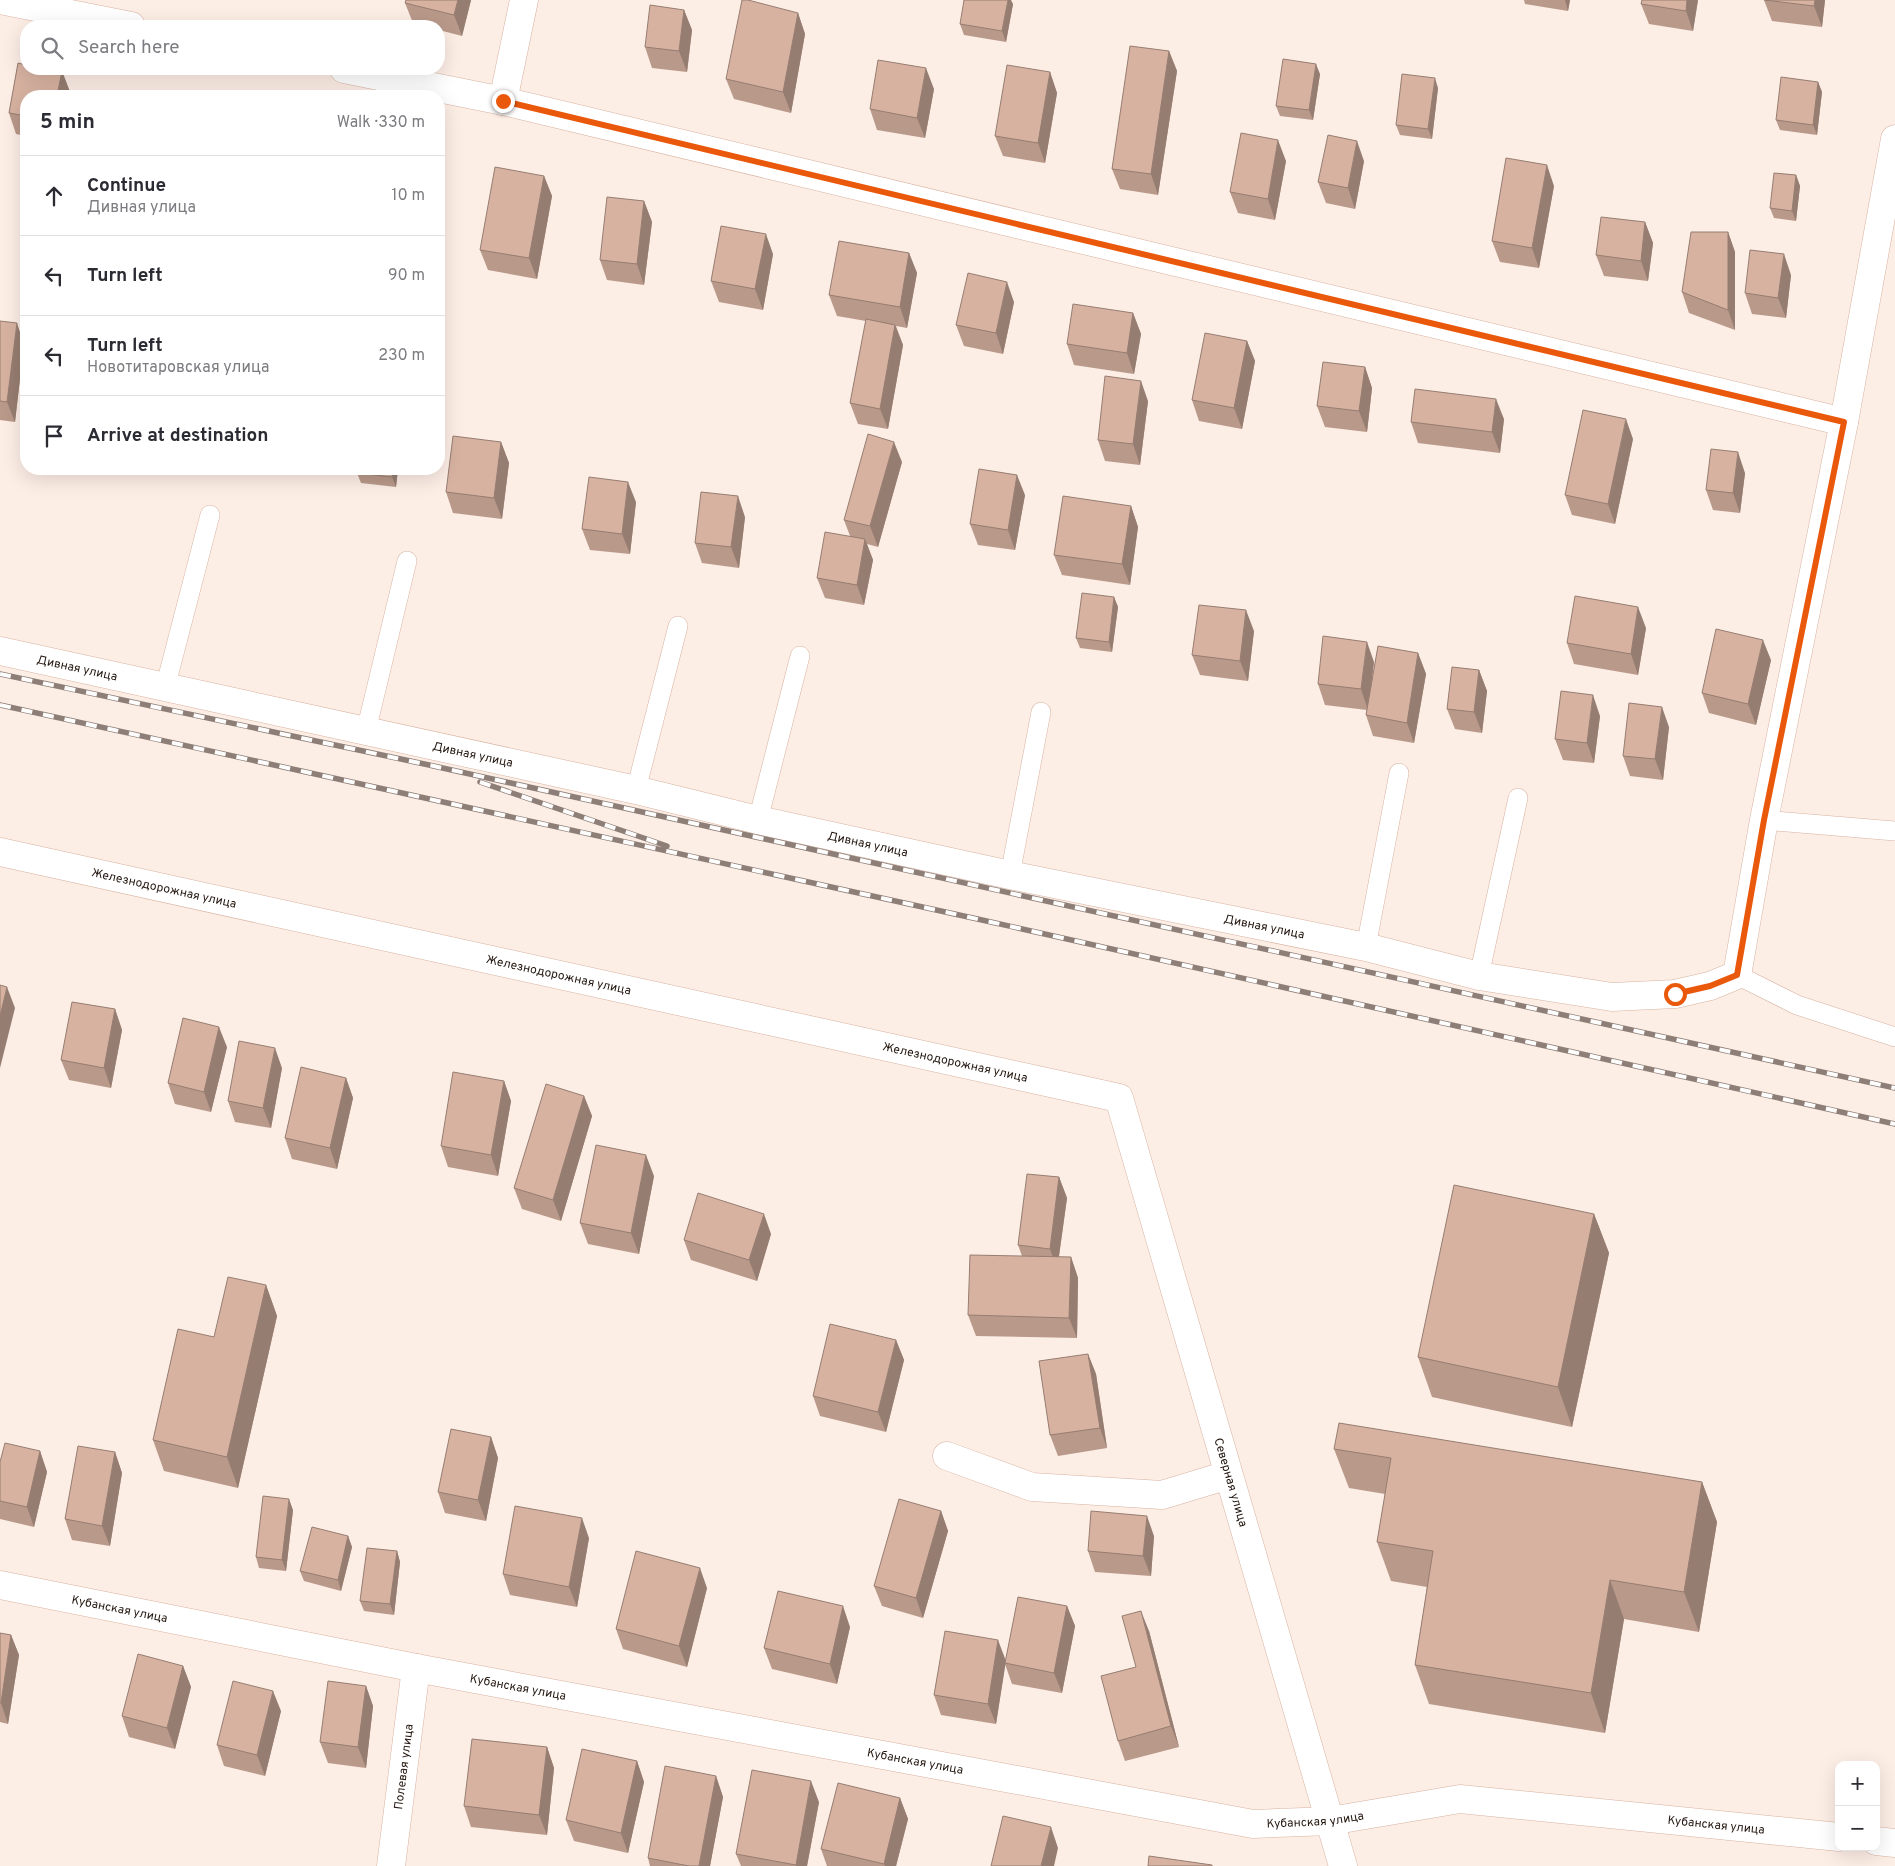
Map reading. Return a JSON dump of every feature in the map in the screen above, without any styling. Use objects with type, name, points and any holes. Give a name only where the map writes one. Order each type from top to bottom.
[{"type":"street","points":[[0,0],[100,20]]},
{"type":"street","points":[[503,101],[524,0]]},
{"type":"street","points":[[374,75],[503,101],[1844,422]]},
{"type":"street","points":[[1737,975],[1764,820],[1844,422],[1895,139]]},
{"type":"street","name":"Дивная улица","points":[[0,651],[636,790],[758,820],[1010,875],[1366,947],[1478,976],[1612,997],[1675,994],[1710,986],[1737,975]]},
{"type":"street","name":"Железнодорожная улица","points":[[0,852],[1119,1098]]},
{"type":"street","name":"Северная улица","points":[[1119,1098],[1343,1866]]},
{"type":"street","points":[[947,1456],[1032,1487],[1162,1495],[1228,1476]]},
{"type":"street","name":"Кубанская улица","points":[[0,1585],[416,1668],[1253,1824],[1330,1821],[1460,1799],[1835,1837]]},
{"type":"street","name":"Полевая улица","points":[[391,1866],[416,1668]]},
{"type":"street","points":[[1880,1841],[1895,1843]]},
{"type":"lane","points":[[165,688],[210,516]]},
{"type":"lane","points":[[366,731],[407,561]]},
{"type":"lane","points":[[636,790],[678,626]]},
{"type":"lane","points":[[758,820],[800,656]]},
{"type":"lane","points":[[1010,875],[1042,712]]},
{"type":"lane","points":[[1366,947],[1400,773]]},
{"type":"lane","points":[[1478,976],[1518,798]]},
{"type":"lane","points":[[1764,820],[1895,831]]},
{"type":"lane","points":[[1737,975],[1797,1005],[1895,1037]]},
{"type":"building","points":[[406,0],[458,0],[454,15],[405,3]]},
{"type":"building","points":[[742,0],[798,13],[783,92],[726,79]]},
{"type":"building","points":[[964,0],[1008,0],[1002,31],[960,24]]},
{"type":"building","points":[[1642,0],[1687,0],[1686,11],[1641,4]]},
{"type":"building","points":[[1764,0],[1815,0],[1814,6]]},
{"type":"building","points":[[650,5],[684,10],[679,51],[645,47]]},
{"type":"building","points":[[1130,46],[1169,51],[1151,174],[1112,169]]},
{"type":"building","points":[[1283,59],[1316,64],[1309,110],[1276,106]]},
{"type":"building","points":[[878,60],[926,68],[917,118],[870,109]]},
{"type":"building","points":[[18,63],[20,64],[20,75],[61,75],[58,90],[20,90],[20,115],[9,113]]},
{"type":"building","points":[[1007,65],[1050,72],[1038,143],[995,136]]},
{"type":"building","points":[[1402,74],[1435,78],[1428,129],[1396,125]]},
{"type":"building","points":[[1781,77],[1818,82],[1813,125],[1776,120]]},
{"type":"building","points":[[1241,133],[1278,140],[1268,199],[1230,192]]},
{"type":"building","points":[[1328,135],[1357,141],[1348,188],[1318,182]]},
{"type":"building","points":[[1506,158],[1547,165],[1532,248],[1492,241]]},
{"type":"building","points":[[495,167],[544,176],[529,258],[480,250]]},
{"type":"building","points":[[1774,173],[1796,175],[1792,211],[1770,208]]},
{"type":"building","points":[[607,197],[644,201],[637,264],[600,260]]},
{"type":"building","points":[[1601,217],[1645,222],[1641,261],[1596,255]]},
{"type":"building","points":[[721,226],[766,234],[755,289],[711,281]]},
{"type":"building","points":[[1691,232],[1728,232],[1728,310],[1682,292]]},
{"type":"building","points":[[839,241],[909,253],[900,307],[829,295]]},
{"type":"building","points":[[1750,250],[1784,254],[1778,298],[1745,293]]},
{"type":"building","points":[[968,273],[1007,282],[996,333],[956,325]]},
{"type":"building","points":[[1073,304],[1133,313],[1127,353],[1067,344]]},
{"type":"building","points":[[866,319],[895,325],[880,409],[850,403]]},
{"type":"building","points":[[0,321],[17,323],[7,402],[0,401]]},
{"type":"building","points":[[1205,333],[1247,341],[1234,408],[1192,400]]},
{"type":"building","points":[[1323,362],[1365,367],[1359,411],[1317,406]]},
{"type":"building","points":[[1105,376],[1141,381],[1133,444],[1098,440]]},
{"type":"building","points":[[1415,389],[1496,399],[1492,432],[1411,422]]},
{"type":"building","points":[[1583,410],[1626,419],[1608,504],[1565,495]]},
{"type":"building","points":[[868,434],[894,442],[870,526],[844,520]]},
{"type":"building","points":[[453,436],[501,442],[494,498],[446,492]]},
{"type":"building","points":[[1711,449],[1738,452],[1733,493],[1706,490]]},
{"type":"building","points":[[979,469],[1017,475],[1008,530],[970,524]]},
{"type":"building","points":[[374,475],[392,475],[392,477]]},
{"type":"building","points":[[589,477],[628,482],[622,534],[582,529]]},
{"type":"building","points":[[701,492],[738,496],[731,547],[695,543]]},
{"type":"building","points":[[1063,496],[1131,506],[1122,564],[1054,555]]},
{"type":"building","points":[[825,532],[865,539],[857,585],[817,578]]},
{"type":"building","points":[[1082,593],[1114,597],[1109,642],[1076,638]]},
{"type":"building","points":[[1575,596],[1638,607],[1631,654],[1567,643]]},
{"type":"building","points":[[1199,605],[1246,610],[1240,661],[1192,655]]},
{"type":"building","points":[[1716,629],[1763,640],[1748,704],[1702,693]]},
{"type":"building","points":[[1323,636],[1367,642],[1361,689],[1318,684]]},
{"type":"building","points":[[1378,646],[1418,653],[1407,723],[1366,715]]},
{"type":"building","points":[[1452,667],[1479,670],[1474,712],[1447,709]]},
{"type":"building","points":[[1561,691],[1593,695],[1587,743],[1555,739]]},
{"type":"building","points":[[1629,703],[1662,707],[1655,759],[1623,756]]},
{"type":"building","points":[[0,985],[7,987],[0,1016]]},
{"type":"building","points":[[72,1002],[115,1009],[104,1068],[61,1060]]},
{"type":"building","points":[[183,1018],[219,1027],[204,1092],[168,1083]]},
{"type":"building","points":[[239,1041],[275,1048],[263,1108],[228,1101]]},
{"type":"building","points":[[301,1067],[346,1078],[330,1148],[285,1138]]},
{"type":"building","points":[[453,1072],[504,1081],[491,1155],[441,1146]]},
{"type":"building","points":[[546,1084],[584,1096],[553,1200],[514,1188]]},
{"type":"building","points":[[596,1145],[646,1155],[631,1233],[580,1223]]},
{"type":"building","points":[[1027,1174],[1059,1177],[1050,1249],[1018,1245]]},
{"type":"building","points":[[1454,1185],[1594,1214],[1558,1387],[1418,1357]]},
{"type":"building","points":[[698,1193],[764,1214],[749,1260],[684,1240]]},
{"type":"building","points":[[970,1255],[1071,1257],[1069,1318],[968,1315]]},
{"type":"building","points":[[228,1277],[266,1285],[227,1457],[153,1440],[178,1329],[214,1337]]},
{"type":"building","points":[[830,1324],[896,1340],[878,1412],[813,1396]]},
{"type":"building","points":[[1088,1354],[1100,1428],[1050,1435],[1039,1361]]},
{"type":"building","points":[[1339,1423],[1702,1482],[1684,1592],[1610,1580],[1591,1693],[1415,1665],[1433,1551],[1377,1542],[1391,1458],[1334,1449]]},
{"type":"building","points":[[451,1429],[491,1437],[478,1500],[438,1492]]},
{"type":"building","points":[[5,1443],[40,1451],[27,1507],[0,1501],[0,1462]]},
{"type":"building","points":[[78,1446],[115,1452],[102,1526],[65,1519]]},
{"type":"building","points":[[263,1496],[289,1499],[282,1560],[256,1557]]},
{"type":"building","points":[[899,1499],[941,1511],[916,1598],[874,1586]]},
{"type":"building","points":[[515,1506],[582,1518],[569,1587],[503,1574]]},
{"type":"building","points":[[1091,1511],[1147,1516],[1143,1556],[1088,1551]]},
{"type":"building","points":[[312,1527],[348,1536],[338,1580],[300,1571]]},
{"type":"building","points":[[367,1548],[397,1551],[390,1604],[360,1601]]},
{"type":"building","points":[[636,1551],[700,1568],[679,1646],[616,1629]]},
{"type":"building","points":[[778,1591],[843,1606],[830,1664],[764,1648]]},
{"type":"building","points":[[1018,1597],[1067,1606],[1054,1673],[1005,1663]]},
{"type":"building","points":[[1141,1611],[1171,1726],[1118,1741],[1101,1676],[1136,1667],[1122,1616]]},
{"type":"building","points":[[945,1631],[998,1640],[988,1704],[934,1695]]},
{"type":"building","points":[[0,1633],[11,1635],[1,1703],[0,1703]]},
{"type":"building","points":[[138,1654],[183,1666],[167,1728],[122,1716]]},
{"type":"building","points":[[233,1681],[273,1691],[257,1755],[217,1745]]},
{"type":"building","points":[[328,1681],[366,1686],[358,1747],[320,1742]]},
{"type":"building","points":[[472,1739],[547,1747],[539,1815],[464,1806]]},
{"type":"building","points":[[582,1749],[637,1761],[621,1833],[566,1820]]},
{"type":"building","points":[[665,1766],[716,1776],[699,1866],[689,1866],[648,1858]]},
{"type":"building","points":[[752,1770],[811,1781],[796,1865],[736,1854]]},
{"type":"building","points":[[838,1783],[900,1798],[884,1864],[821,1849]]},
{"type":"building","points":[[1003,1816],[1051,1827],[1041,1866],[991,1866]]},
{"type":"building","points":[[1149,1856],[1212,1865],[1212,1866],[1148,1866]]},
{"type":"railway","points":[[0,674],[429,765],[1895,1088]]},
{"type":"railway","points":[[0,705],[982,920],[1895,1124]]},
{"type":"railway","points":[[480,782],[667,846]]},
{"type":"route","points":[[503,101],[1844,422],[1764,820],[1737,975],[1710,986],[1675,994]]}]
